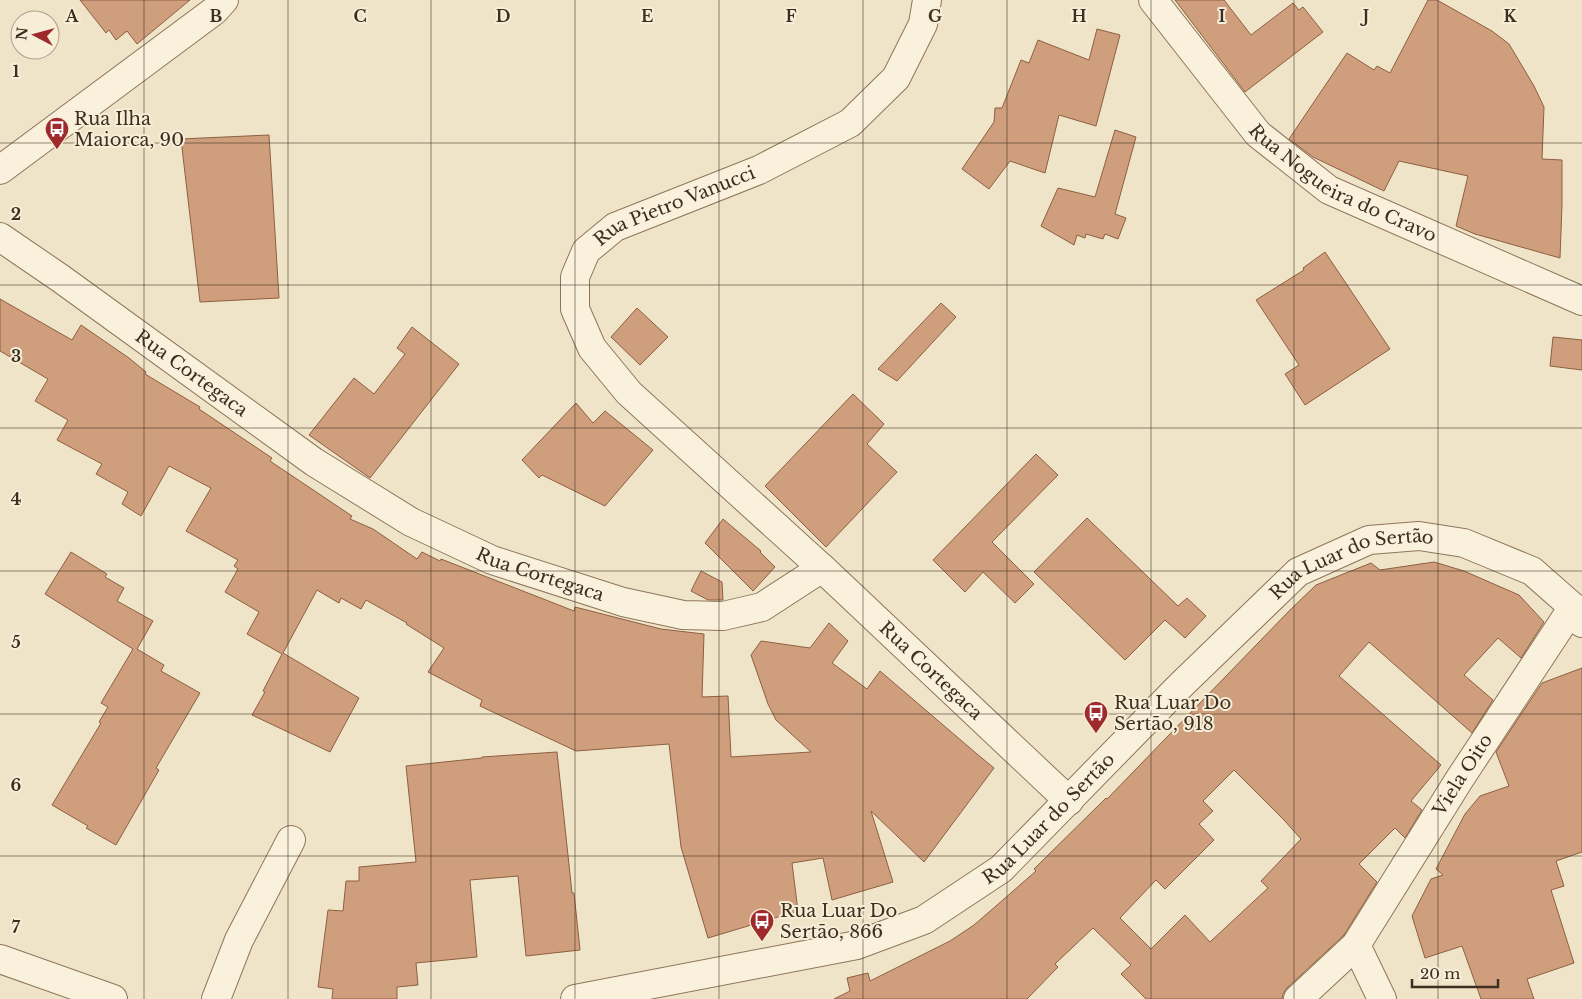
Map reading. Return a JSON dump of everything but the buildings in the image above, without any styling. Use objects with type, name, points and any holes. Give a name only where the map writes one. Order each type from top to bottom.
[{"type":"street","points":[[0,170],[214,11],[224,0]]},
{"type":"street","name":"Rua Pietro Vanucci","points":[[822,568],[629,393],[592,348],[575,309],[574,277],[586,251],[615,227],[759,170],[850,123],[896,78],[923,24],[927,0]]},
{"type":"street","name":"Rua Nogueira do Cravo","points":[[1153,0],[1258,134],[1329,190],[1582,301]]},
{"type":"street","name":"Rua Cortegaca","points":[[0,237],[314,462],[411,522],[492,560],[623,602],[683,615],[723,616],[762,607],[822,568],[1069,801]]},
{"type":"street","name":"Rua Luar do Sertão","points":[[575,999],[857,945],[924,920],[1001,870],[1180,686],[1298,572],[1369,540],[1419,536],[1464,544],[1532,571],[1578,615]]},
{"type":"street","name":"Viela Oito","points":[[1298,999],[1356,944],[1459,780],[1578,615]]},
{"type":"street","points":[[216,999],[239,940],[291,840]]},
{"type":"street","points":[[1356,944],[1382,999]]},
{"type":"street","points":[[0,959],[113,999]]},
{"type":"place","name":"Rua Ilha Maiorca, 90","points":[[57,150]]},
{"type":"place","name":"Rua Luar Do Sertão, 918","points":[[1096,734]]},
{"type":"place","name":"Rua Luar Do Sertão, 866","points":[[762,942]]}]
